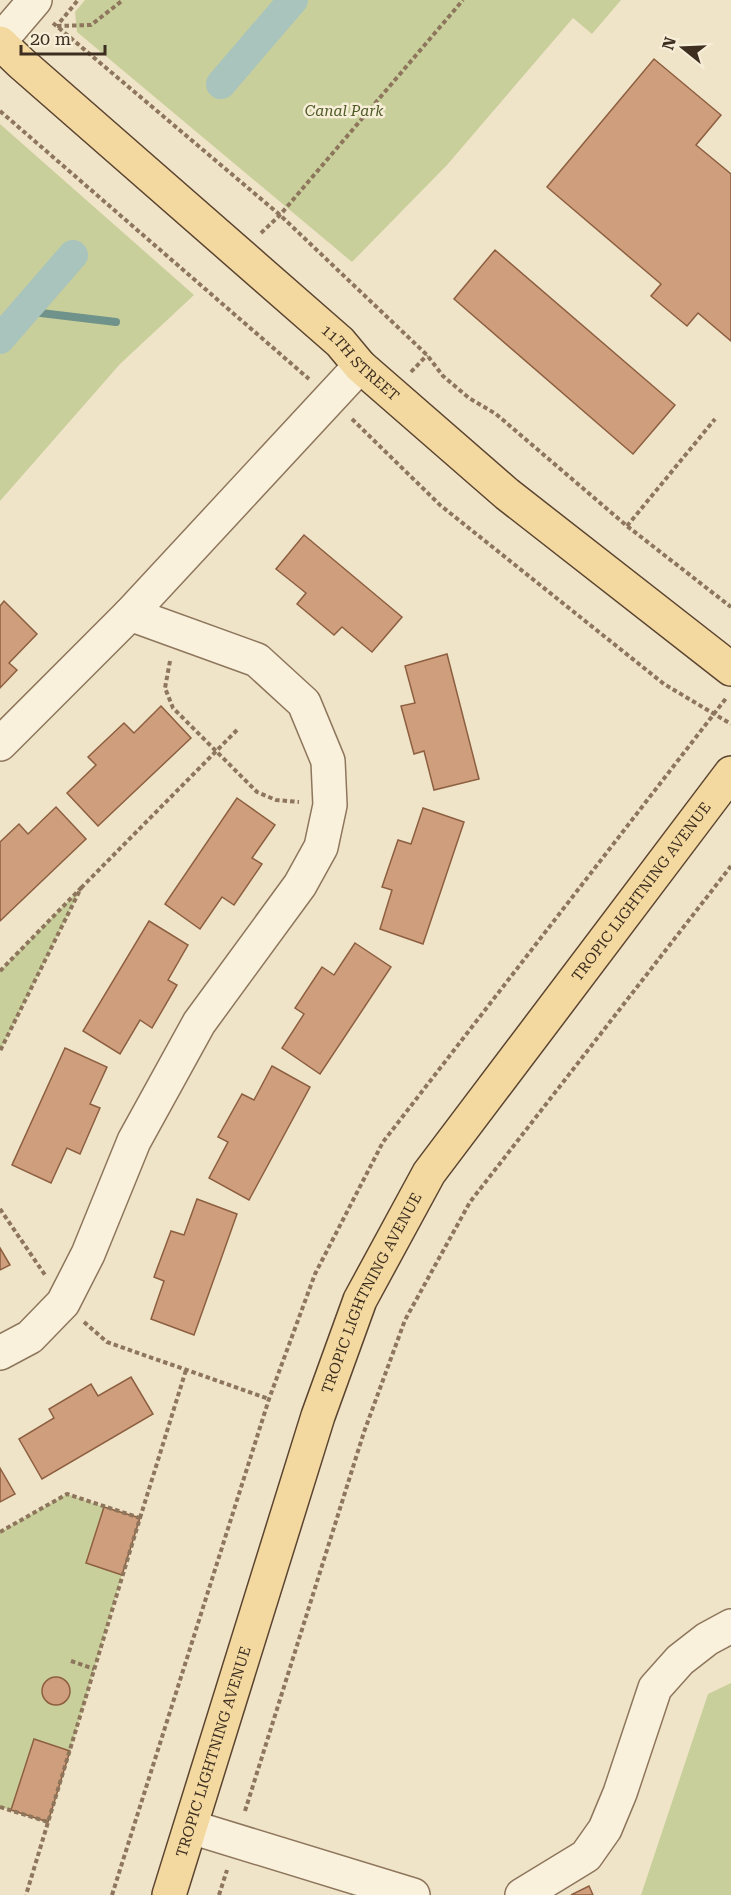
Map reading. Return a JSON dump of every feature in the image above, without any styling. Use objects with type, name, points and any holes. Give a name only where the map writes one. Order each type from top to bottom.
[{"type":"main road","name":"11TH STREET","points":[[0,42],[21,63],[340,342],[360,366],[507,494],[731,669]]},
{"type":"main road","name":"TROPIC LIGHTNING AVENUE","points":[[169,1895],[318,1416],[360,1300],[429,1173],[731,773]]},
{"type":"street","points":[[0,42],[34,1]]},
{"type":"street","points":[[0,744],[130,615],[360,366]]},
{"type":"street","points":[[0,1353],[30,1337],[63,1304],[88,1254],[140,1131],[199,1023],[300,885],[321,847],[330,805],[328,761],[304,704],[257,660],[130,615]]},
{"type":"street","points":[[522,1895],[586,1856],[605,1829],[621,1793],[655,1688],[680,1660],[707,1639],[731,1626]]},
{"type":"street","points":[[191,1827],[413,1895]]},
{"type":"path","points":[[56,26],[78,0]]},
{"type":"path","points":[[56,26],[91,25],[123,0]]},
{"type":"path","points":[[239,253],[280,215],[463,0]]},
{"type":"path","points":[[34,1],[56,26],[280,215],[428,355],[443,376],[469,398],[496,414],[627,526],[731,607]]},
{"type":"path","points":[[0,111],[331,398],[440,504],[664,684],[731,724]]},
{"type":"path","points":[[627,526],[715,419]]},
{"type":"path","points":[[187,635],[169,662],[165,688],[173,708],[257,792],[276,800],[330,805]]},
{"type":"path","points":[[112,1895],[269,1399],[315,1275],[383,1142],[731,692]]},
{"type":"path","points":[[0,971],[237,730]]},
{"type":"path","points":[[219,1895],[364,1431],[405,1320],[470,1202],[731,866]]},
{"type":"path","points":[[0,1051],[81,888]]},
{"type":"path","points":[[0,1209],[63,1304],[107,1342],[269,1399]]},
{"type":"path","points":[[26,1895],[186,1370]]},
{"type":"path","points":[[0,1532],[67,1494],[140,1518]]},
{"type":"path","points":[[71,1661],[94,1669]]},
{"type":"path","points":[[0,1807],[48,1822]]},
{"type":"green space","name":"Canal Park","points":[[85,0],[621,0],[592,34],[573,18],[447,165],[352,262],[77,32],[75,12]]},
{"type":"green space","points":[[0,124],[194,295],[120,364],[0,501]]},
{"type":"green space","points":[[81,888],[0,1051],[0,971]]},
{"type":"green space","points":[[67,1494],[104,1507],[86,1563],[122,1575],[70,1751],[34,1739],[11,1810],[0,1807],[0,1532]]},
{"type":"green space","points":[[731,1683],[731,1895],[641,1895],[708,1694]]},
{"type":"building","points":[[654,59],[721,115],[696,145],[731,174],[731,341],[698,313],[687,326],[651,296],[661,284],[547,187]]},
{"type":"building","points":[[495,250],[675,405],[633,454],[454,299]]},
{"type":"building","points":[[304,535],[402,617],[372,652],[342,627],[334,635],[297,604],[306,593],[276,569]]},
{"type":"building","points":[[4,601],[37,634],[9,663],[17,670],[0,688],[0,606]]},
{"type":"building","points":[[447,654],[479,779],[434,790],[424,751],[414,754],[401,706],[415,703],[405,666]]},
{"type":"building","points":[[161,706],[191,738],[98,826],[67,793],[96,765],[88,757],[124,723],[134,733]]},
{"type":"building","points":[[237,798],[275,825],[252,858],[262,864],[234,905],[222,897],[200,929],[165,904]]},
{"type":"building","points":[[56,807],[86,839],[0,921],[0,842],[19,824],[28,834]]},
{"type":"building","points":[[423,808],[464,822],[423,944],[380,929],[392,890],[382,887],[398,840],[411,844]]},
{"type":"building","points":[[149,921],[188,945],[168,980],[177,985],[152,1028],[140,1020],[120,1054],[83,1031]]},
{"type":"building","points":[[355,943],[391,967],[320,1074],[282,1048],[304,1014],[295,1008],[322,967],[334,975]]},
{"type":"building","points":[[65,1048],[107,1067],[90,1104],[100,1108],[80,1154],[67,1148],[51,1183],[12,1165]]},
{"type":"building","points":[[272,1066],[310,1087],[249,1200],[209,1178],[228,1142],[218,1137],[242,1094],[254,1100]]},
{"type":"building","points":[[197,1199],[237,1214],[194,1335],[151,1319],[164,1281],[154,1277],[171,1231],[184,1235]]},
{"type":"building","points":[[0,1248],[10,1265],[0,1270]]},
{"type":"building","points":[[131,1377],[153,1414],[42,1479],[19,1439],[54,1418],[49,1409],[91,1384],[98,1396]]},
{"type":"building","points":[[0,1468],[15,1494],[0,1502]]},
{"type":"building","points":[[104,1507],[140,1518],[122,1575],[86,1563]]},
{"type":"building","points":[[56,1677],[66,1681],[70,1691],[66,1701],[56,1705],[46,1701],[42,1691],[46,1681]]},
{"type":"building","points":[[34,1739],[70,1751],[48,1822],[11,1810]]},
{"type":"building","points":[[589,1886],[593,1895],[571,1895]]},
{"type":"waterway","points":[[221,84],[293,0]]},
{"type":"waterway","points":[[0,339],[73,255]]},
{"type":"waterway","points":[[24,311],[116,322]]}]
